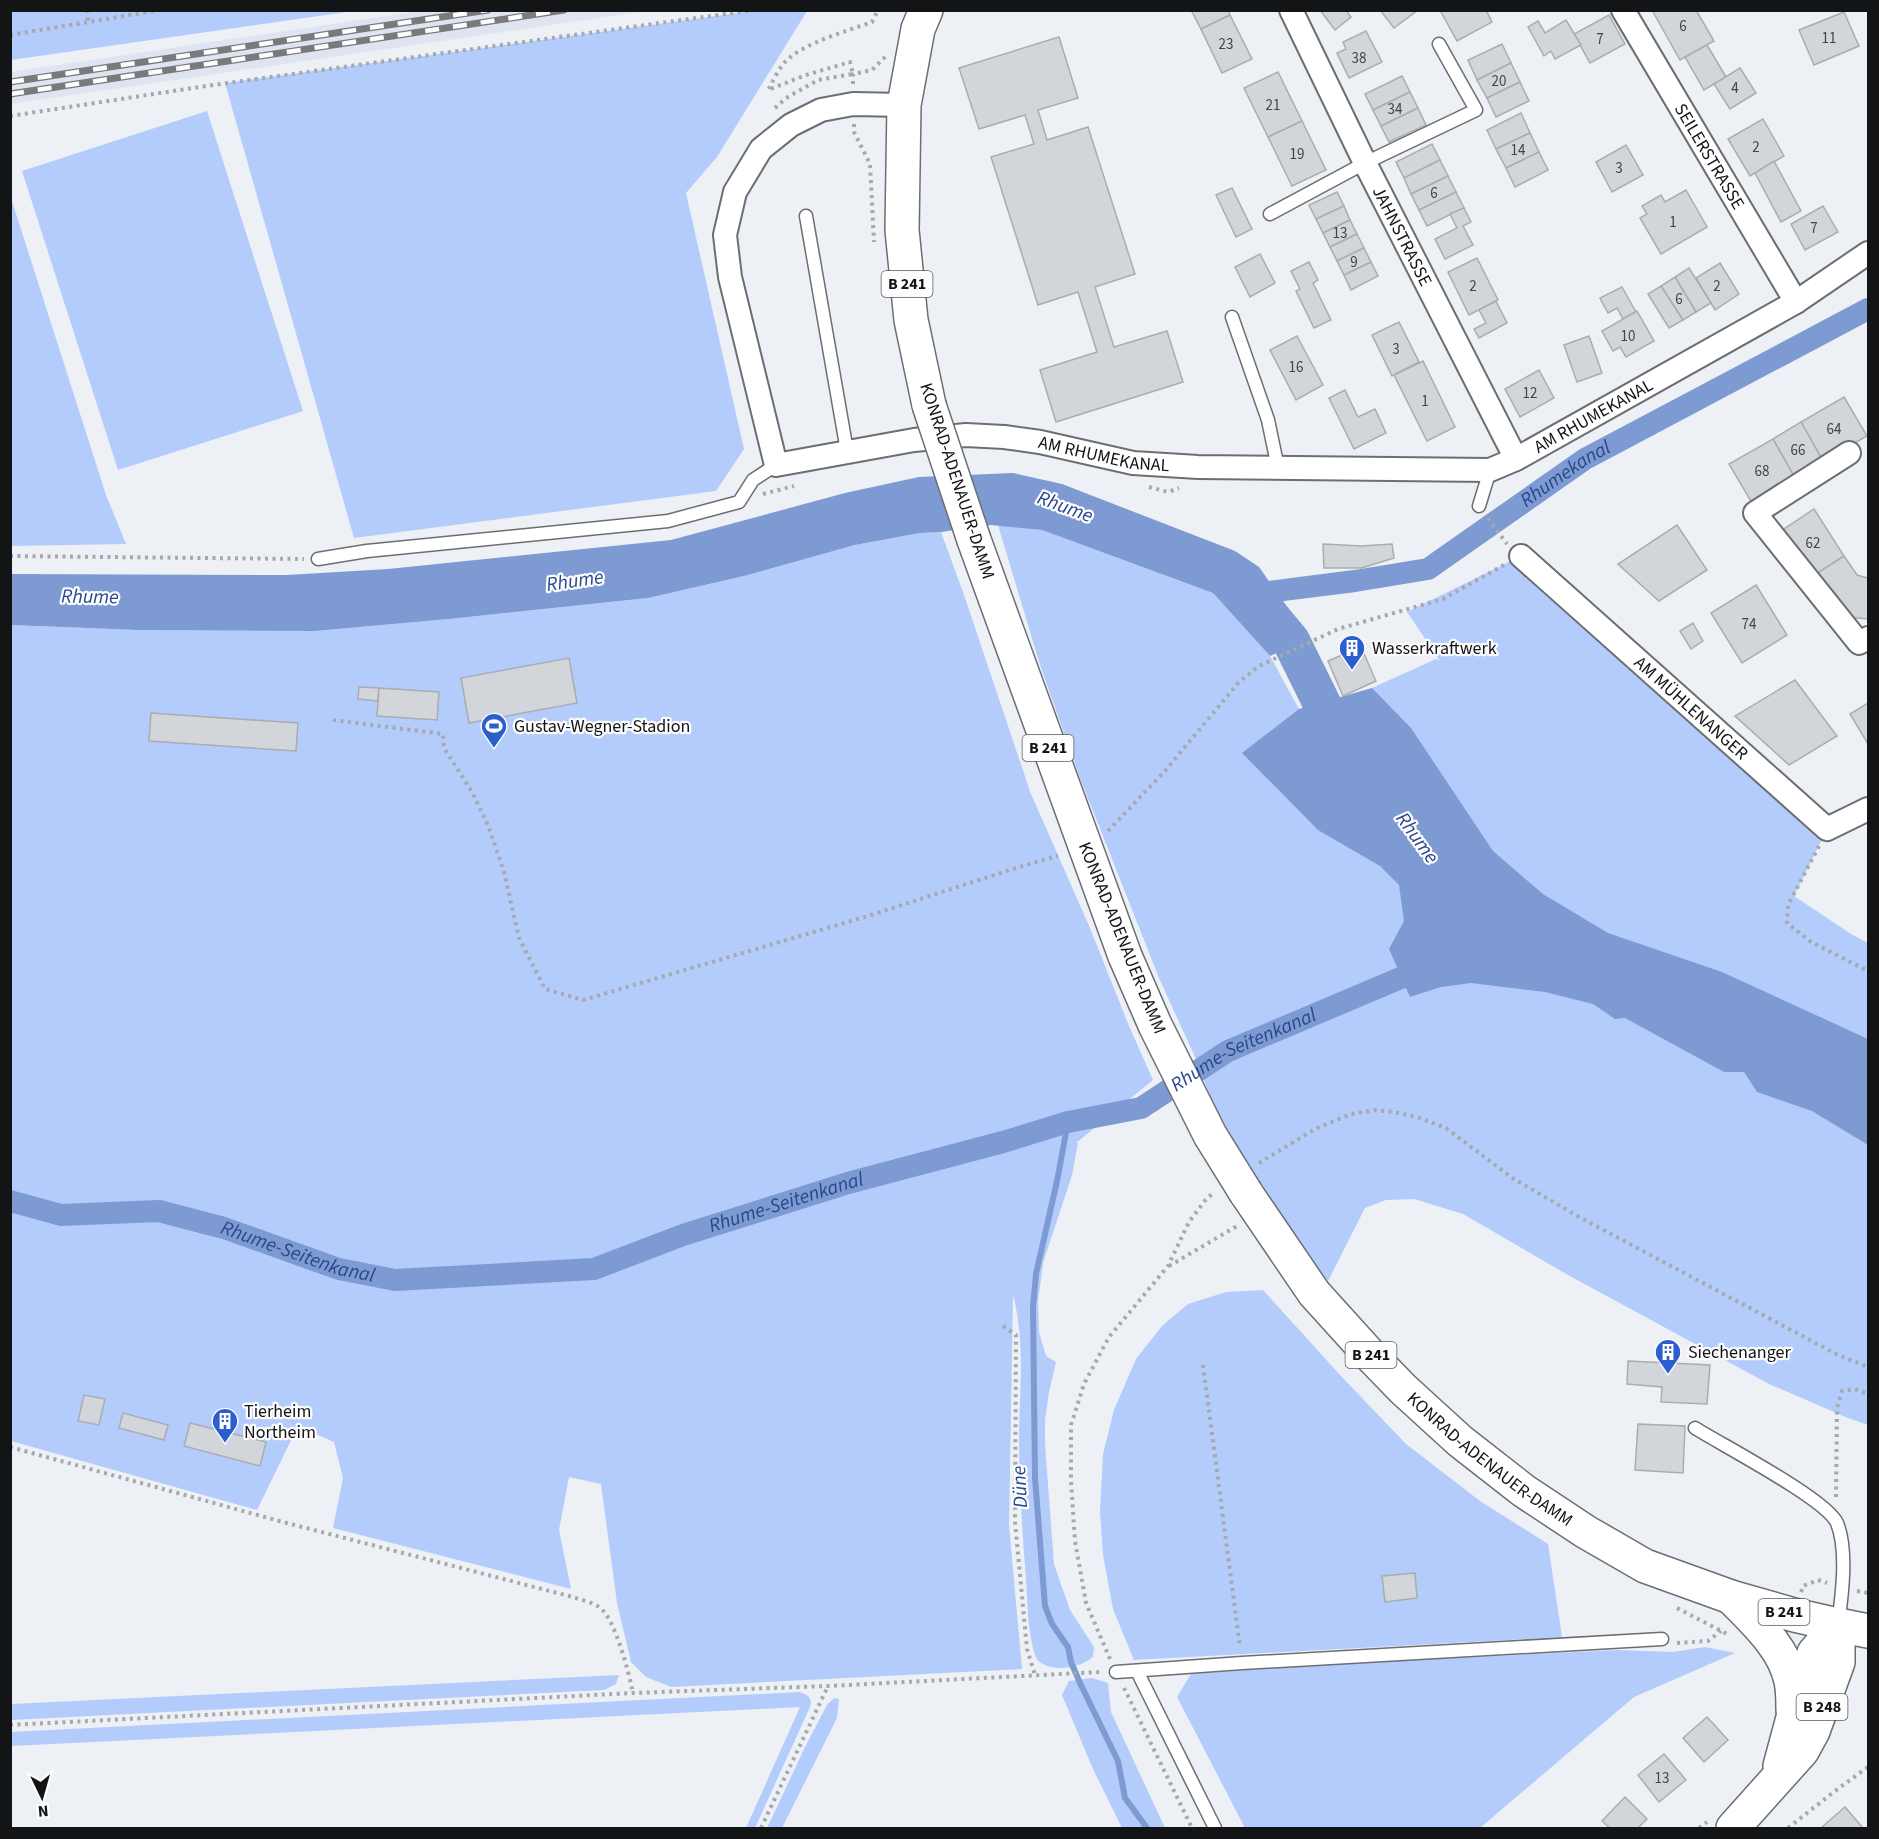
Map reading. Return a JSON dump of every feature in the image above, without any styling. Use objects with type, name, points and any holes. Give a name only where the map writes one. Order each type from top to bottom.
[{"type":"main road","name":"KONRAD-ADENAUER-DAMM","points":[[922,20],[904,105],[902,230],[911,320],[929,405],[974,540],[1125,956],[1155,1025],[1238,1194],[1314,1293],[1403,1389],[1460,1441],[1524,1491],[1606,1544],[1645,1566],[1731,1597],[1853,1628]]},
{"type":"main road","points":[[1731,1597],[1759,1626],[1779,1652],[1791,1681],[1794,1714]]},
{"type":"main road","name":"B 248","points":[[1777,1778],[1794,1714],[1815,1653],[1853,1628]]},
{"type":"main road","name":"B 248","points":[[1724,1821],[1777,1778],[1802,1751],[1813,1731],[1853,1628]]},
{"type":"street","name":"JAHNSTRASSE","points":[[1291,10],[1365,163],[1516,459]]},
{"type":"street","name":"SEILERSTRASSE","points":[[1623,10],[1796,302]]},
{"type":"street","points":[[777,465],[730,278],[725,235],[735,192],[761,149],[790,125],[821,110],[853,104],[904,105]]},
{"type":"street","name":"AM RHUMEKANAL","points":[[777,465],[914,440],[966,435],[1040,442],[1133,463],[1198,467],[1490,470],[1516,459],[1796,302],[1865,255]]},
{"type":"street","points":[[1850,453],[1755,513],[1865,646]]},
{"type":"street","name":"AM MÜHLENANGER","points":[[1515,551],[1827,829]]},
{"type":"street","points":[[1827,829],[1869,809]]},
{"type":"lane","points":[[1270,214],[1365,163],[1476,110],[1439,44]]},
{"type":"lane","points":[[806,216],[848,451]]},
{"type":"lane","points":[[1232,317],[1268,420],[1278,468]]},
{"type":"lane","points":[[318,559],[367,550],[668,521],[739,502],[753,480],[777,465]]},
{"type":"lane","points":[[1479,506],[1490,470]]},
{"type":"lane","points":[[1695,1428],[1811,1497],[1836,1521],[1842,1540],[1843,1589],[1853,1628]]},
{"type":"lane","points":[[1116,1672],[1662,1640]]},
{"type":"lane","points":[[1137,1671],[1215,1828]]},
{"type":"path","points":[[87,10],[88,22]]},
{"type":"path","points":[[10,35],[160,10]]},
{"type":"path","points":[[10,116],[206,86],[754,10]]},
{"type":"path","points":[[853,104],[853,74],[850,62],[806,75],[768,90],[790,57],[821,40],[872,22],[878,10]]},
{"type":"path","points":[[853,74],[872,70],[886,56],[890,47]]},
{"type":"path","points":[[1104,835],[1165,771],[1239,682],[1259,666],[1338,629],[1443,599],[1515,551],[1479,506]]},
{"type":"path","points":[[10,556],[318,559]]},
{"type":"path","points":[[333,720],[443,734],[444,748],[472,792],[488,825],[504,872],[519,938],[545,989],[583,1000],[868,916],[1058,856]]},
{"type":"path","points":[[1827,829],[1788,905],[1787,923],[1811,942],[1869,971]]},
{"type":"path","points":[[1192,1828],[1116,1672],[1086,1603],[1076,1551],[1071,1481],[1071,1425],[1084,1384],[1109,1337],[1168,1266],[1238,1194],[1315,1129],[1351,1114],[1375,1110],[1417,1117],[1446,1128],[1514,1179],[1581,1218],[1838,1355],[1869,1367]]},
{"type":"path","points":[[1168,1266],[1189,1222],[1207,1198],[1238,1194]]},
{"type":"path","points":[[1003,1326],[1016,1335],[1015,1522],[1027,1649],[1035,1675]]},
{"type":"path","points":[[1203,1365],[1242,1663]]},
{"type":"path","points":[[1836,1521],[1837,1408],[1842,1391],[1855,1389],[1869,1394]]},
{"type":"path","points":[[10,1447],[283,1522],[573,1597],[601,1608],[615,1631],[629,1670],[633,1693]]},
{"type":"path","points":[[1662,1640],[1677,1643],[1708,1641],[1721,1631]]},
{"type":"path","points":[[10,1725],[1087,1672]]},
{"type":"path","points":[[761,1828],[828,1686]]},
{"type":"path","points":[[1788,1828],[1869,1767]]},
{"type":"path","points":[[1699,1828],[1724,1821]]},
{"type":"shaded area","points":[[11,10],[354,10],[354,11],[11,60]]},
{"type":"shaded area","points":[[419,11],[646,11],[11,104],[11,72]]},
{"type":"shaded area","points":[[753,11],[807,11],[717,157],[686,193],[744,449],[716,491],[354,538],[225,83]]},
{"type":"shaded area","points":[[207,111],[303,411],[118,470],[22,171]]},
{"type":"shaded area","points":[[11,198],[106,495],[126,544],[11,546]]},
{"type":"shaded area","points":[[998,525],[1042,530],[1213,593],[1270,656],[1299,709],[1372,688],[1436,659],[1440,661],[1407,612],[1521,556],[1827,829],[1794,896],[1868,943],[1868,1425],[1769,1384],[1568,1275],[1463,1214],[1414,1199],[1386,1200],[1365,1208],[1327,1283],[1267,1197],[1213,1104],[1195,1057],[1159,978],[1080,778],[1040,665]]},
{"type":"shaded area","points":[[941,532],[1031,794],[1153,1080],[1076,1143],[1078,1143],[1072,1175],[1043,1263],[1038,1302],[1039,1332],[1046,1356],[1056,1362],[1045,1420],[1054,1564],[1070,1610],[1094,1647],[1093,1657],[1073,1667],[1050,1667],[1037,1660],[1031,1641],[1020,1487],[1020,1346],[1013,1295],[1009,1525],[1022,1669],[671,1687],[646,1677],[631,1662],[617,1603],[601,1484],[569,1477],[559,1530],[571,1589],[333,1528],[343,1478],[334,1442],[298,1426],[257,1510],[11,1441],[10,625],[137,630],[315,631],[449,619],[648,598],[744,576],[855,545],[920,533]]},
{"type":"shaded area","points":[[1263,1290],[1406,1444],[1480,1501],[1548,1544],[1562,1637],[1134,1660],[1113,1609],[1103,1555],[1100,1512],[1103,1454],[1114,1410],[1136,1359],[1162,1326],[1188,1304],[1226,1292]]},
{"type":"shaded area","points":[[1705,1647],[1735,1653],[1634,1697],[1480,1828],[1245,1828],[1177,1697],[1191,1674],[1333,1664],[1617,1650],[1673,1652]]},
{"type":"shaded area","points":[[619,1675],[616,1684],[604,1690],[11,1720],[11,1704]]},
{"type":"shaded area","points":[[1092,1678],[1108,1683],[1111,1712],[1165,1828],[1122,1828],[1093,1769],[1062,1695],[1069,1681]]},
{"type":"shaded area","points":[[800,1692],[808,1696],[811,1701],[810,1707],[755,1828],[746,1828],[800,1707],[11,1746],[11,1732]]},
{"type":"shaded area","points":[[834,1698],[839,1699],[837,1718],[782,1828],[767,1828],[805,1747],[827,1705]]},
{"type":"water","points":[[1013,473],[1062,484],[1235,551],[1259,567],[1309,638],[1270,656],[1213,593],[1042,530],[991,525],[920,533],[855,545],[744,576],[648,598],[449,619],[315,631],[137,630],[11,625],[11,574],[287,575],[388,569],[671,540],[845,493],[919,477]]},
{"type":"water","points":[[1372,688],[1411,728],[1493,851],[1543,894],[1608,933],[1722,972],[1868,1039],[1868,1145],[1812,1111],[1757,1092],[1744,1072],[1724,1072],[1625,1018],[1615,1019],[1593,1004],[1545,992],[1471,983],[1441,987],[1410,997],[1389,949],[1404,921],[1399,885],[1380,866],[1318,830],[1242,753],[1299,709]]},
{"type":"building","points":[[1191,10],[1228,10],[1230,15],[1201,29]]},
{"type":"building","points":[[1320,10],[1346,10],[1351,17],[1335,30]]},
{"type":"building","points":[[1380,10],[1418,10],[1394,28]]},
{"type":"building","points":[[1444,10],[1486,10],[1492,22],[1457,41],[1441,12]]},
{"type":"building","points":[[1652,10],[1696,10],[1714,41],[1680,60]]},
{"type":"building","points":[[1844,12],[1859,46],[1814,65],[1799,30]]},
{"type":"building","points":[[1230,15],[1252,59],[1222,73],[1201,29]]},
{"type":"building","points":[[1609,15],[1625,44],[1590,63],[1574,34]]},
{"type":"building","points":[[1566,20],[1581,45],[1555,59],[1551,51],[1544,56],[1528,27],[1538,21],[1545,33]]},
{"type":"building","points":[[1366,31],[1382,62],[1349,78],[1337,53],[1346,49],[1343,42]]},
{"type":"building","points":[[1059,37],[1078,98],[1038,110],[1047,140],[1088,127],[1135,274],[1095,287],[1114,347],[1167,331],[1183,382],[1056,422],[1040,370],[1097,352],[1078,292],[1038,305],[991,157],[1034,144],[1025,115],[979,129],[959,68]]},
{"type":"building","points":[[1502,44],[1511,63],[1477,80],[1468,60]]},
{"type":"building","points":[[1707,45],[1726,77],[1704,90],[1685,57]]},
{"type":"building","points":[[1511,63],[1520,82],[1487,98],[1477,80]]},
{"type":"building","points":[[1740,68],[1756,93],[1730,109],[1714,84]]},
{"type":"building","points":[[1278,72],[1302,121],[1268,137],[1244,88]]},
{"type":"building","points":[[1402,76],[1410,92],[1373,110],[1365,94]]},
{"type":"building","points":[[1520,82],[1529,101],[1496,117],[1487,98]]},
{"type":"building","points":[[1410,92],[1418,108],[1381,126],[1373,110]]},
{"type":"building","points":[[1418,108],[1426,125],[1389,142],[1381,126]]},
{"type":"building","points":[[1521,113],[1530,133],[1496,149],[1487,130]]},
{"type":"building","points":[[1763,119],[1784,156],[1750,176],[1728,139]]},
{"type":"building","points":[[1302,121],[1326,170],[1292,186],[1268,137]]},
{"type":"building","points":[[1530,133],[1539,152],[1506,168],[1496,149]]},
{"type":"building","points":[[1432,144],[1440,160],[1404,178],[1396,162]]},
{"type":"building","points":[[1626,145],[1643,175],[1612,192],[1596,162]]},
{"type":"building","points":[[1539,152],[1548,170],[1515,187],[1506,168]]},
{"type":"building","points":[[1440,160],[1448,176],[1411,194],[1404,178]]},
{"type":"building","points":[[1774,161],[1801,211],[1781,222],[1755,173]]},
{"type":"building","points":[[1448,176],[1456,192],[1419,210],[1411,194]]},
{"type":"building","points":[[1232,188],[1252,229],[1236,237],[1216,195]]},
{"type":"building","points":[[1686,190],[1707,227],[1661,254],[1640,218],[1647,214],[1642,206],[1661,195],[1665,202]]},
{"type":"building","points":[[1337,192],[1344,206],[1316,219],[1309,205]]},
{"type":"building","points":[[1456,192],[1464,208],[1427,226],[1419,210]]},
{"type":"building","points":[[1344,206],[1350,220],[1323,233],[1316,219]]},
{"type":"building","points":[[1823,206],[1838,232],[1805,250],[1791,224]]},
{"type":"building","points":[[1464,208],[1471,222],[1463,226],[1473,245],[1445,259],[1435,239],[1457,228],[1450,214]]},
{"type":"building","points":[[1350,220],[1357,234],[1330,247],[1323,233]]},
{"type":"building","points":[[1357,234],[1364,248],[1337,261],[1330,247]]},
{"type":"building","points":[[1364,248],[1371,262],[1344,275],[1337,261]]},
{"type":"building","points":[[1260,254],[1275,283],[1250,297],[1235,267]]},
{"type":"building","points":[[1477,258],[1498,300],[1469,315],[1448,272]]},
{"type":"building","points":[[1309,262],[1318,280],[1313,283],[1331,320],[1314,328],[1296,291],[1300,289],[1291,271]]},
{"type":"building","points":[[1371,262],[1378,276],[1351,290],[1344,275]]},
{"type":"building","points":[[1720,263],[1739,294],[1715,310],[1696,278]]},
{"type":"building","points":[[1689,268],[1711,303],[1696,312],[1675,277]]},
{"type":"building","points":[[1675,277],[1696,312],[1683,320],[1661,286]]},
{"type":"building","points":[[1661,286],[1683,320],[1669,328],[1648,294]]},
{"type":"building","points":[[1622,287],[1636,312],[1623,319],[1617,308],[1608,313],[1600,298]]},
{"type":"building","points":[[1496,301],[1507,323],[1479,338],[1474,329],[1486,323],[1479,310]]},
{"type":"building","points":[[1637,311],[1654,341],[1626,357],[1620,347],[1613,351],[1602,331]]},
{"type":"building","points":[[1399,322],[1419,362],[1392,376],[1372,335]]},
{"type":"building","points":[[1297,336],[1323,385],[1296,400],[1270,350]]},
{"type":"building","points":[[1589,336],[1602,373],[1577,382],[1564,345]]},
{"type":"building","points":[[1423,361],[1455,427],[1427,441],[1394,375]]},
{"type":"building","points":[[1539,370],[1554,398],[1520,417],[1505,389]]},
{"type":"building","points":[[1345,390],[1358,417],[1375,409],[1386,433],[1354,449],[1329,398]]},
{"type":"building","points":[[1844,397],[1867,436],[1823,461],[1801,422]]},
{"type":"building","points":[[1801,422],[1823,461],[1795,478],[1773,439]]},
{"type":"building","points":[[1773,439],[1795,478],[1752,503],[1729,464]]},
{"type":"building","points":[[1814,509],[1844,556],[1812,577],[1781,531]]},
{"type":"building","points":[[1677,525],[1707,570],[1659,601],[1618,564]]},
{"type":"building","points":[[1323,544],[1361,546],[1392,544],[1394,558],[1362,568],[1324,568]]},
{"type":"building","points":[[1844,556],[1857,575],[1868,578],[1868,619],[1847,617],[1816,574]]},
{"type":"building","points":[[1756,585],[1787,635],[1742,663],[1711,613]]},
{"type":"building","points":[[1693,623],[1703,641],[1691,649],[1680,631]]},
{"type":"building","name":"Wasserkraftwerk","points":[[1361,647],[1376,681],[1343,696],[1328,661]]},
{"type":"building","points":[[569,658],[577,703],[469,723],[461,678]]},
{"type":"building","points":[[1795,680],[1837,736],[1789,765],[1735,716]]},
{"type":"building","points":[[359,687],[379,688],[378,701],[358,699]]},
{"type":"building","points":[[379,688],[439,692],[437,720],[377,716]]},
{"type":"building","points":[[1868,703],[1868,744],[1850,714]]},
{"type":"building","points":[[151,713],[298,723],[296,751],[149,741]]},
{"type":"building","name":"Siechenanger","points":[[1628,1361],[1710,1365],[1707,1404],[1661,1402],[1662,1387],[1627,1384]]},
{"type":"building","points":[[84,1395],[105,1399],[99,1425],[78,1421]]},
{"type":"building","points":[[123,1413],[168,1425],[164,1440],[119,1428]]},
{"type":"building","name":"Tierheim Northeim","points":[[190,1423],[266,1442],[260,1466],[184,1446]]},
{"type":"building","points":[[1638,1424],[1685,1426],[1683,1473],[1635,1470]]},
{"type":"building","points":[[1415,1573],[1417,1598],[1385,1602],[1382,1576]]},
{"type":"building","points":[[1707,1717],[1728,1740],[1704,1762],[1683,1738]]},
{"type":"building","points":[[1664,1754],[1686,1780],[1659,1802],[1638,1775]]},
{"type":"building","points":[[1625,1797],[1647,1819],[1638,1828],[1610,1828],[1602,1821]]},
{"type":"building","points":[[1845,1807],[1863,1828],[1822,1827]]},
{"type":"waterway","name":"Rhumekanal","points":[[1252,594],[1428,569],[1585,459],[1868,309]]},
{"type":"waterway","name":"Rhume","points":[[1261,605],[1291,641],[1330,720],[1350,746]]},
{"type":"waterway","name":"Rhume-Seitenkanal","points":[[10,1201],[61,1215],[159,1211],[224,1228],[339,1269],[395,1280],[594,1269],[683,1235],[848,1183],[1003,1142],[1068,1122],[1141,1108],[1228,1051],[1429,966]]},
{"type":"waterway","name":"Düne","points":[[1068,1122],[1036,1274],[1033,1307],[1035,1478],[1045,1606],[1052,1624],[1068,1647],[1071,1662],[1080,1683],[1118,1761],[1125,1798],[1147,1828]]},
{"type":"railway","points":[[10,82],[488,10]]},
{"type":"railway","points":[[10,94],[564,10]]},
{"type":"place","name":"Wasserkraftwerk","points":[[1352,671]]},
{"type":"place","name":"Gustav-Wegner-Stadion","points":[[494,749]]},
{"type":"place","name":"Siechenanger","points":[[1668,1375]]},
{"type":"place","name":"Tierheim Northeim","points":[[225,1444]]}]
